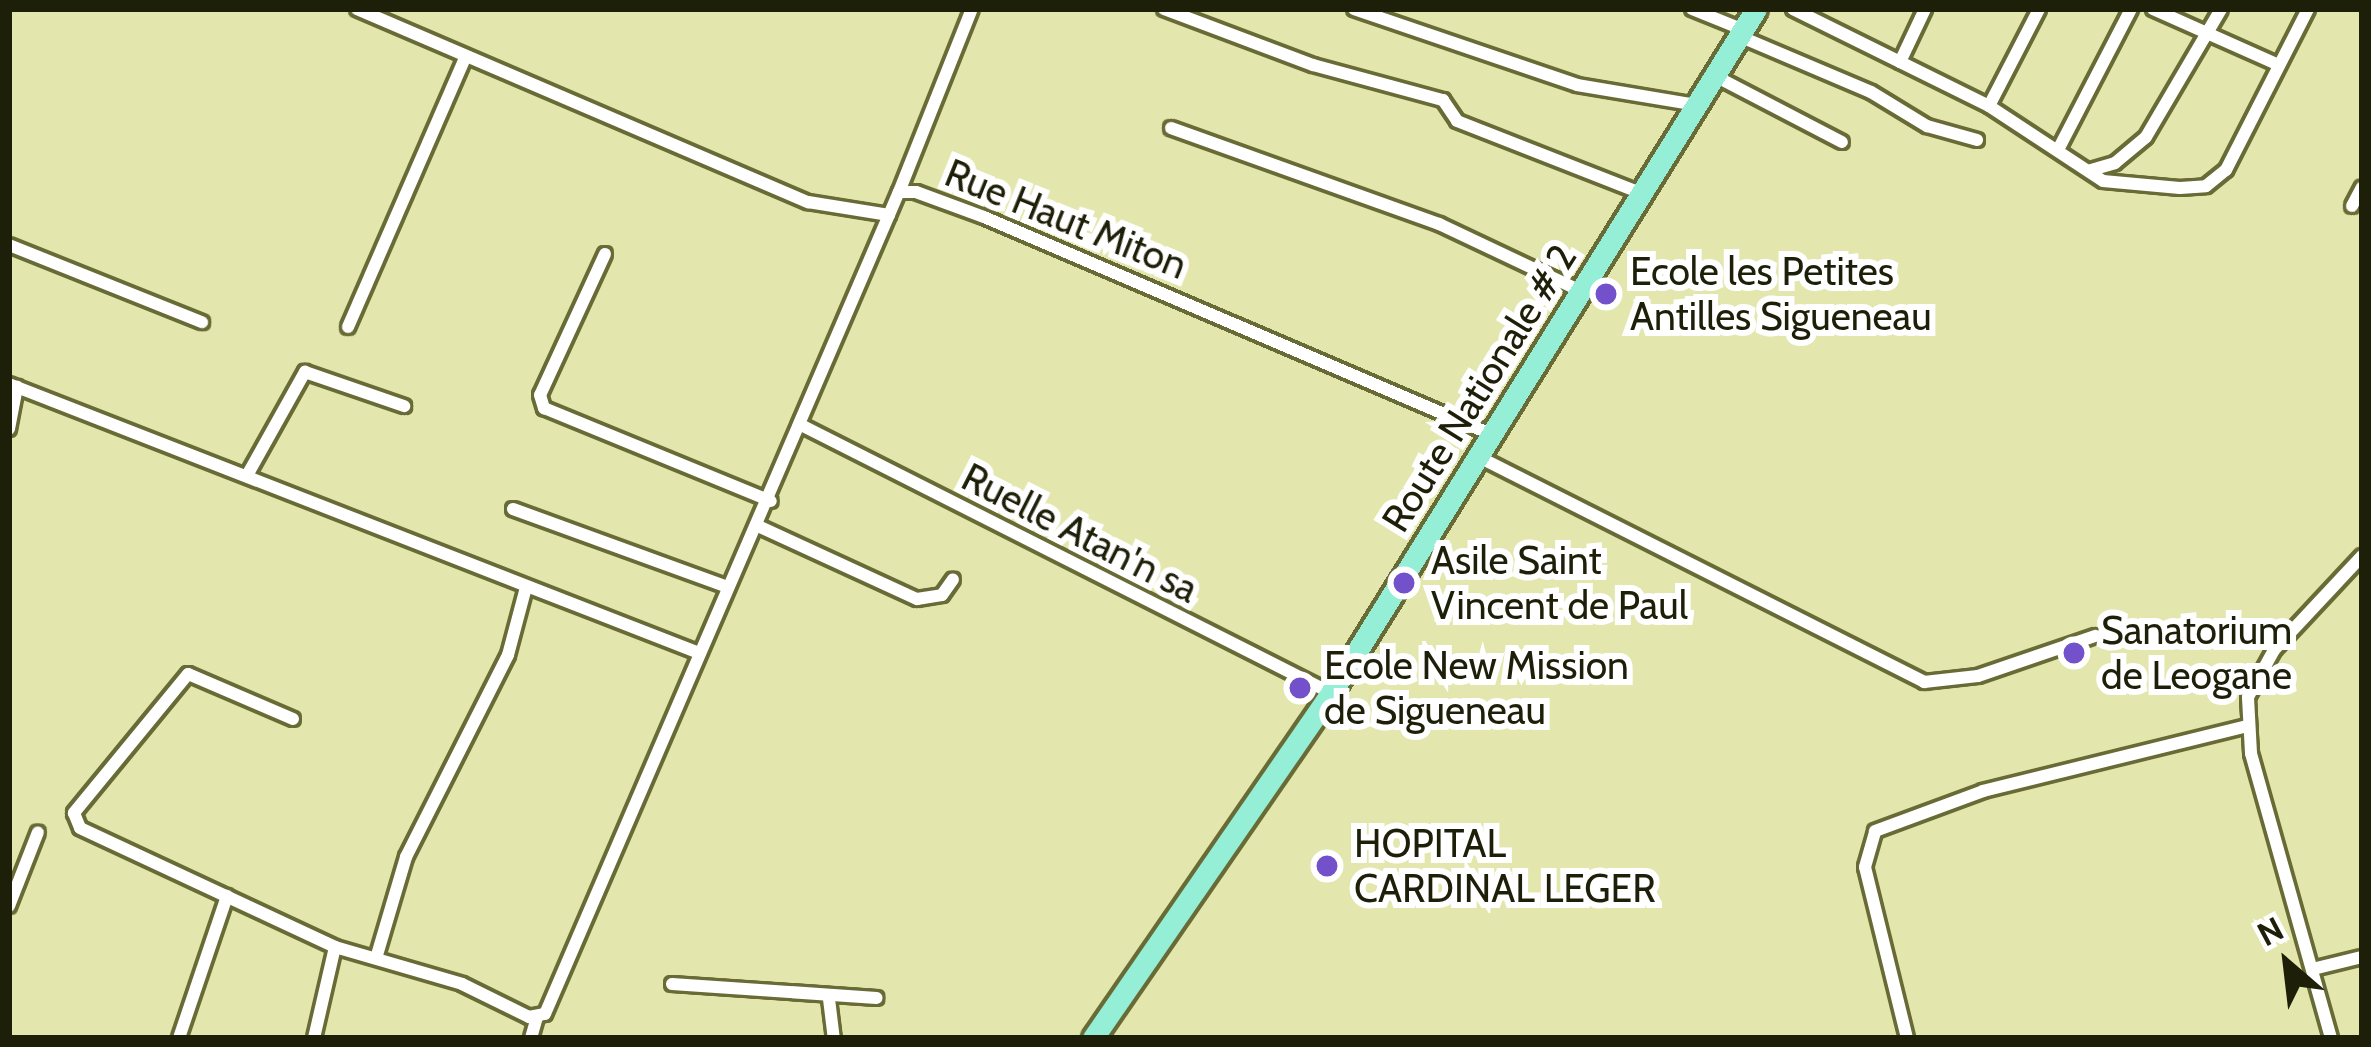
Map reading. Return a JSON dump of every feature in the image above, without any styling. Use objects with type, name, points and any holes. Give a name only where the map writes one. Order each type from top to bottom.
[{"type":"main road","name":"Route Nationale # 2","points":[[1093,1038],[1331,692],[1756,9]]},
{"type":"street","name":"Rue Haut Miton","points":[[357,9],[808,202],[889,215],[899,192],[984,217],[1240,320],[1493,435]]},
{"type":"street","points":[[899,192],[972,9]]},
{"type":"street","points":[[1164,9],[1313,65],[1443,100],[1457,122],[1641,193]]},
{"type":"street","points":[[1354,9],[1577,85],[1697,105]]},
{"type":"street","points":[[1692,9],[1871,92],[1927,126],[1977,140]]},
{"type":"street","points":[[1793,9],[1989,106],[2103,181],[2180,188],[2214,182],[2308,9]]},
{"type":"street","points":[[1900,62],[1925,9]]},
{"type":"street","points":[[1989,106],[2039,9]]},
{"type":"street","points":[[2059,148],[2131,9]]},
{"type":"street","points":[[2153,9],[2279,65]]},
{"type":"street","points":[[2091,170],[2115,163],[2146,137],[2221,9]]},
{"type":"street","points":[[347,327],[465,58]]},
{"type":"street","points":[[1714,76],[1842,142]]},
{"type":"street","points":[[1171,128],[1439,224],[1582,291]]},
{"type":"street","points":[[2352,206],[2362,187]]},
{"type":"street","points":[[531,1038],[537,1017],[551,1004],[727,586],[771,501],[889,215]]},
{"type":"street","points":[[9,245],[202,322]]},
{"type":"street","points":[[604,254],[540,395],[544,408],[771,501]]},
{"type":"street","points":[[249,472],[305,372],[404,406]]},
{"type":"street","points":[[9,429],[13,385],[249,472],[525,591],[699,653]]},
{"type":"street","name":"Ruelle Atan'n sa","points":[[803,426],[1331,692]]},
{"type":"street","points":[[1479,457],[1924,682],[1978,676],[2095,636]]},
{"type":"street","points":[[513,509],[727,586]]},
{"type":"street","points":[[758,526],[917,599],[942,595],[953,579]]},
{"type":"street","points":[[2331,1038],[2247,725],[2248,698],[2274,650],[2362,556]]},
{"type":"street","points":[[376,956],[406,856],[508,655],[525,591]]},
{"type":"street","points":[[293,719],[188,674],[74,813],[80,828],[335,946],[376,956],[537,1017]]},
{"type":"street","points":[[1907,1038],[1865,867],[1875,830],[1983,791],[2247,725]]},
{"type":"street","points":[[9,906],[38,832]]},
{"type":"street","points":[[179,1038],[227,896]]},
{"type":"street","points":[[314,1038],[335,946]]},
{"type":"street","points":[[2312,969],[2362,958]]},
{"type":"street","points":[[672,984],[829,999],[877,998]]},
{"type":"street","points":[[829,999],[834,1038]]},
{"type":"place","name":"Ecole les Petites Antilles Sigueneau","points":[[1606,294]]},
{"type":"place","name":"Asile Saint Vincent de Paul","points":[[1404,583]]},
{"type":"place","name":"Sanatorium de Leogane","points":[[2074,653]]},
{"type":"place","name":"Ecole New Mission de Sigueneau","points":[[1300,688]]},
{"type":"place","name":"HOPITAL CARDINAL LEGER","points":[[1327,866]]}]
